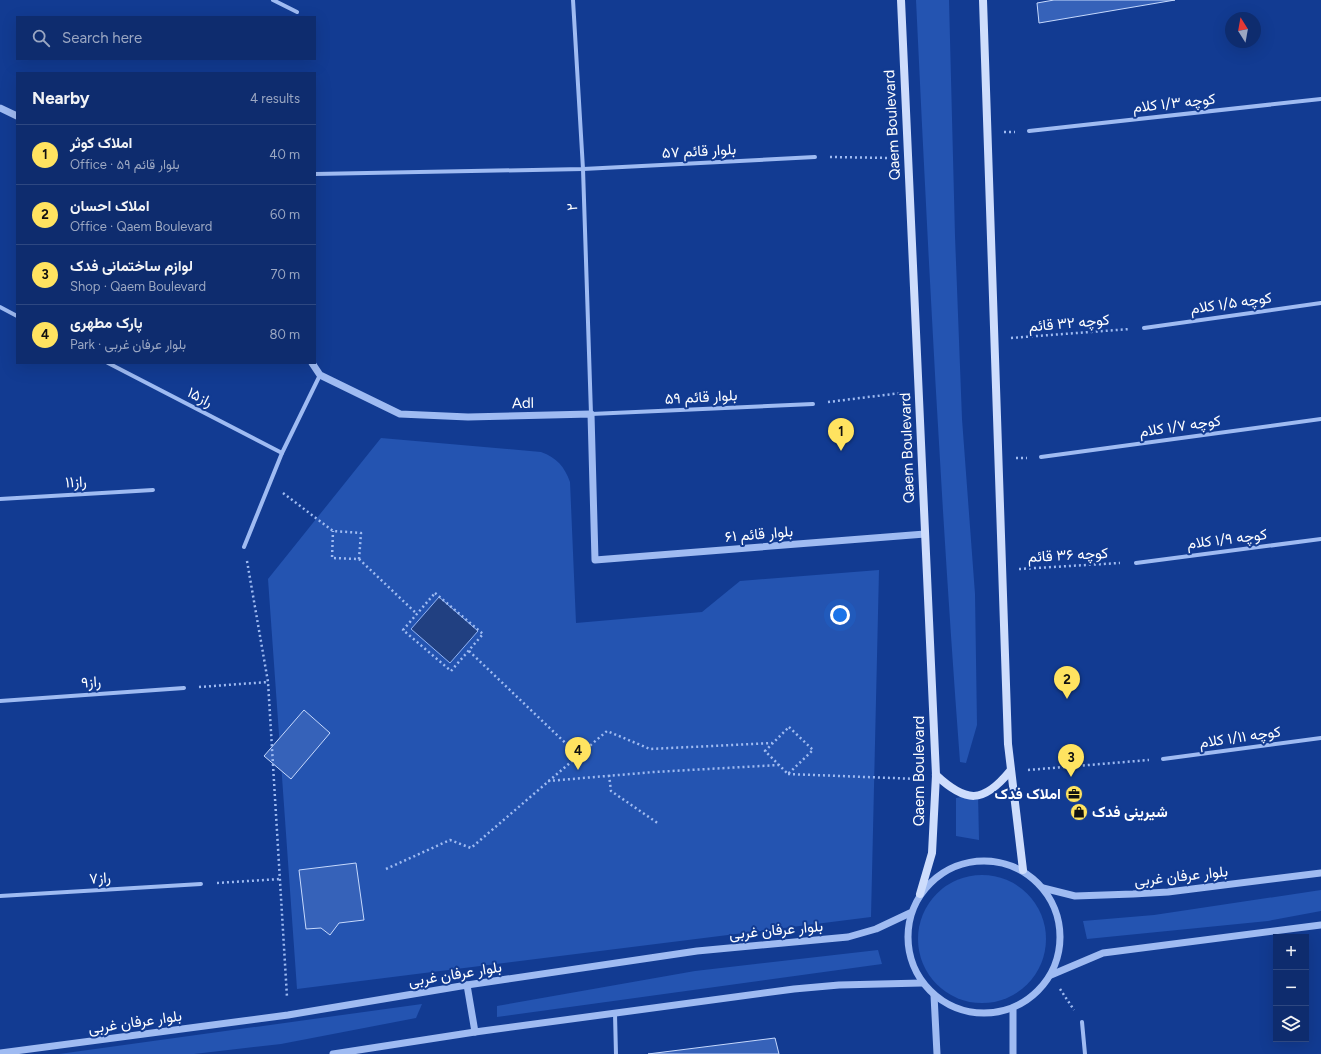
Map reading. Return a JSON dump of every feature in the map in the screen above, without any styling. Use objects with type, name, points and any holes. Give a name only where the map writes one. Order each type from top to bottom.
[{"type":"main road","name":"Qaem Boulevard","points":[[901,0],[936,777],[932,853],[920,894]]},
{"type":"main road","points":[[983,0],[999,458],[1001,570],[1010,771],[1023,870]]},
{"type":"main road","points":[[936,777],[951,789],[967,796],[984,794],[998,786],[1010,771]]},
{"type":"street","points":[[273,0],[297,12]]},
{"type":"street","name":"۲","points":[[573,0],[583,169],[591,414]]},
{"type":"street","name":"کوچه ۱/۳ کلام","points":[[1029,131],[1321,99]]},
{"type":"street","points":[[0,108],[16,116]]},
{"type":"street","name":"بلوار قائم ۵۷","points":[[316,174],[583,169],[815,157]]},
{"type":"street","name":"کوچه ۱/۵ کلام","points":[[1144,328],[1321,303]]},
{"type":"street","points":[[0,307],[16,315]]},
{"type":"street","name":"راز۱۵","points":[[110,364],[282,453]]},
{"type":"street","points":[[244,546],[282,453],[320,375],[313,364]]},
{"type":"street","name":"Adl","points":[[320,375],[400,414],[468,417],[591,414]]},
{"type":"street","name":"بلوار قائم ۵۹","points":[[591,414],[813,404]]},
{"type":"street","name":"بلوار قائم ۶۱","points":[[591,414],[595,560],[925,534]]},
{"type":"street","name":"کوچه ۱/۷ کلام","points":[[1041,457],[1321,419]]},
{"type":"street","name":"راز۱۱","points":[[0,499],[153,490]]},
{"type":"street","name":"کوچه ۱/۹ کلام","points":[[1136,563],[1321,538]]},
{"type":"street","name":"راز۹","points":[[0,701],[184,688]]},
{"type":"street","name":"کوچه ۱/۱۱ کلام","points":[[1162,759],[1321,738]]},
{"type":"street","points":[[982,860],[1001,862],[1023,870],[1043,888],[1053,904],[1059,921],[1060,933],[1058,958],[1051,975],[1031,997],[1013,1008],[992,1013],[971,1012],[951,1006],[934,995],[922,983],[913,967],[908,950],[907,932],[910,913],[920,894],[932,880],[947,869],[964,862],[982,860]]},
{"type":"street","name":"بلوار عرفان غربی","points":[[1043,888],[1075,896],[1133,894],[1168,892],[1321,873]]},
{"type":"street","name":"راز۷","points":[[0,896],[201,884]]},
{"type":"street","name":"بلوار عرفان غربی","points":[[0,1053],[288,1015],[467,985],[697,951],[848,937],[876,929],[910,913]]},
{"type":"street","points":[[1051,975],[1103,953],[1321,924]]},
{"type":"street","points":[[333,1054],[475,1032],[794,989],[839,985],[922,983]]},
{"type":"street","points":[[467,985],[475,1032]]},
{"type":"street","points":[[934,995],[937,1054]]},
{"type":"street","points":[[1013,1008],[1013,1054]]},
{"type":"street","points":[[615,1014],[616,1054]]},
{"type":"street","points":[[1082,1022],[1084,1054]]},
{"type":"path","points":[[988,133],[1029,131]]},
{"type":"path","points":[[815,157],[908,158]]},
{"type":"path","name":"کوچه ۳۲ قائم","points":[[995,340],[1144,328]]},
{"type":"path","points":[[813,404],[919,391]]},
{"type":"path","points":[[999,458],[1041,457]]},
{"type":"path","points":[[270,483],[333,532],[361,533],[359,559]]},
{"type":"path","points":[[333,532],[332,558],[359,559],[417,614]]},
{"type":"path","points":[[244,546],[268,682],[288,1015]]},
{"type":"path","name":"کوچه ۳۶ قائم","points":[[1001,570],[1136,563]]},
{"type":"path","points":[[435,593],[483,634],[469,650],[451,671],[403,630],[435,593]]},
{"type":"path","points":[[469,650],[578,755]]},
{"type":"path","points":[[184,688],[268,682]]},
{"type":"path","points":[[788,774],[813,750],[788,727],[765,751],[788,774],[936,777]]},
{"type":"path","points":[[386,869],[450,840],[471,848],[607,730],[650,748],[772,743]]},
{"type":"path","points":[[1010,771],[1162,759]]},
{"type":"path","points":[[548,781],[609,775],[779,765]]},
{"type":"path","points":[[609,775],[611,791],[659,824]]},
{"type":"path","points":[[201,884],[280,879]]},
{"type":"path","points":[[1051,975],[1082,1022]]},
{"type":"shaded area","points":[[916,0],[949,0],[955,236],[962,419],[975,594],[977,725],[966,763],[960,762],[947,572],[930,286]]},
{"type":"shaded area","points":[[381,438],[541,452],[556,460],[565,471],[570,482],[576,623],[702,612],[740,581],[879,570],[871,917],[297,989],[268,579]]},
{"type":"shaded area","points":[[439,597],[478,631],[450,663],[411,629]]},
{"type":"shaded area","points":[[978,794],[979,840],[956,836],[956,798]]},
{"type":"shaded area","points":[[988,875],[1001,877],[1018,885],[1028,893],[1036,903],[1044,920],[1046,939],[1044,958],[1036,975],[1028,985],[1018,993],[1001,1001],[976,1003],[963,1001],[946,993],[936,985],[928,975],[920,958],[918,933],[920,920],[928,903],[936,893],[946,885],[963,877]]},
{"type":"shaded area","points":[[1321,890],[1321,911],[1268,921],[1087,939],[1083,921],[1154,915]]},
{"type":"shaded area","points":[[878,950],[882,964],[497,1017],[497,1006],[695,971]]},
{"type":"shaded area","points":[[422,1004],[416,1018],[281,1044],[194,1054],[59,1054]]},
{"type":"building","points":[[1054,0],[1175,0],[1039,23],[1037,3]]},
{"type":"building","points":[[304,710],[330,733],[291,779],[264,756]]},
{"type":"building","points":[[356,863],[364,920],[339,923],[330,935],[321,928],[306,929],[299,870]]},
{"type":"building","points":[[775,1038],[779,1054],[648,1054]]},
{"type":"place","name":"املاک کوثر","points":[[841,451]]},
{"type":"place","name":"املاک احسان","points":[[1067,699]]},
{"type":"place","name":"پارک مطهری","points":[[578,770]]},
{"type":"place","name":"لوازم ساختمانی فدک","points":[[1071,777]]},
{"type":"place","name":"املاک فدک","points":[[1074,794]]},
{"type":"place","name":"شیرینی فدک","points":[[1079,812]]}]
